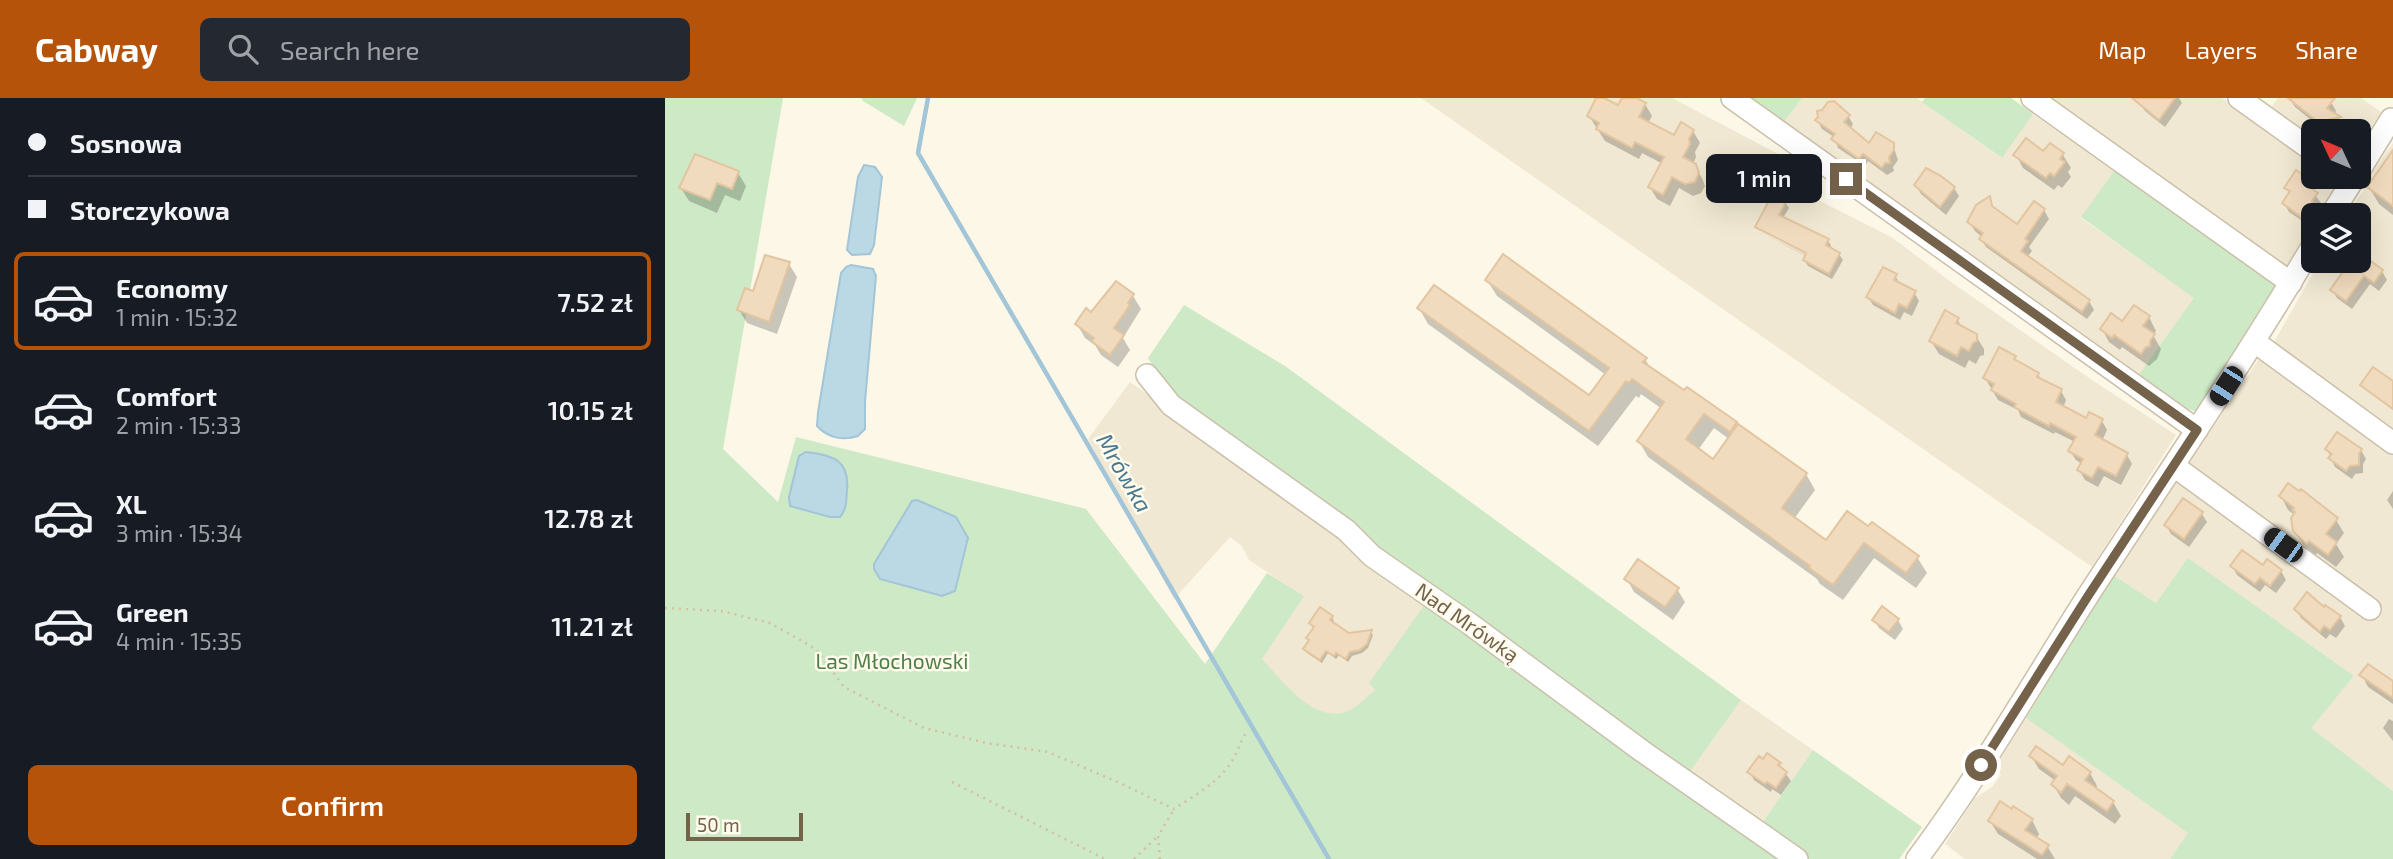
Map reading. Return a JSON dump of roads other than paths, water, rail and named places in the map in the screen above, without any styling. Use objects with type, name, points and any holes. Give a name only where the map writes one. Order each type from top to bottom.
[{"type":"street","points":[[1732,98],[2197,430]]},
{"type":"street","points":[[2032,98],[2291,283]]},
{"type":"street","points":[[2239,98],[2301,142]]},
{"type":"street","points":[[2371,150],[2391,119]]},
{"type":"street","points":[[1917,859],[1959,802],[2033,681],[2255,342],[2301,266]]},
{"type":"street","points":[[2255,342],[2393,443]]},
{"type":"street","name":"Nad Mrówką","points":[[1147,375],[1171,405],[1335,521],[1371,556],[1797,859]]},
{"type":"street","points":[[2174,466],[2370,609]]},
{"type":"water","points":[[864,165],[875,167],[882,177],[874,245],[870,254],[852,255],[847,250],[858,177]]},
{"type":"water","points":[[851,265],[873,269],[876,276],[865,429],[858,436],[841,438],[831,436],[817,426],[841,273]]},
{"type":"water","points":[[806,452],[832,457],[846,472],[845,508],[840,517],[830,517],[790,506],[789,497],[799,456]]},
{"type":"water","points":[[917,500],[956,517],[968,538],[955,591],[942,596],[880,579],[874,569],[874,564],[912,501]]},
{"type":"waterway","name":"Mrówka","points":[[928,98],[918,153],[1329,859]]},
{"type":"park label","name":"Las Młochowski","points":[[892,662]]}]
